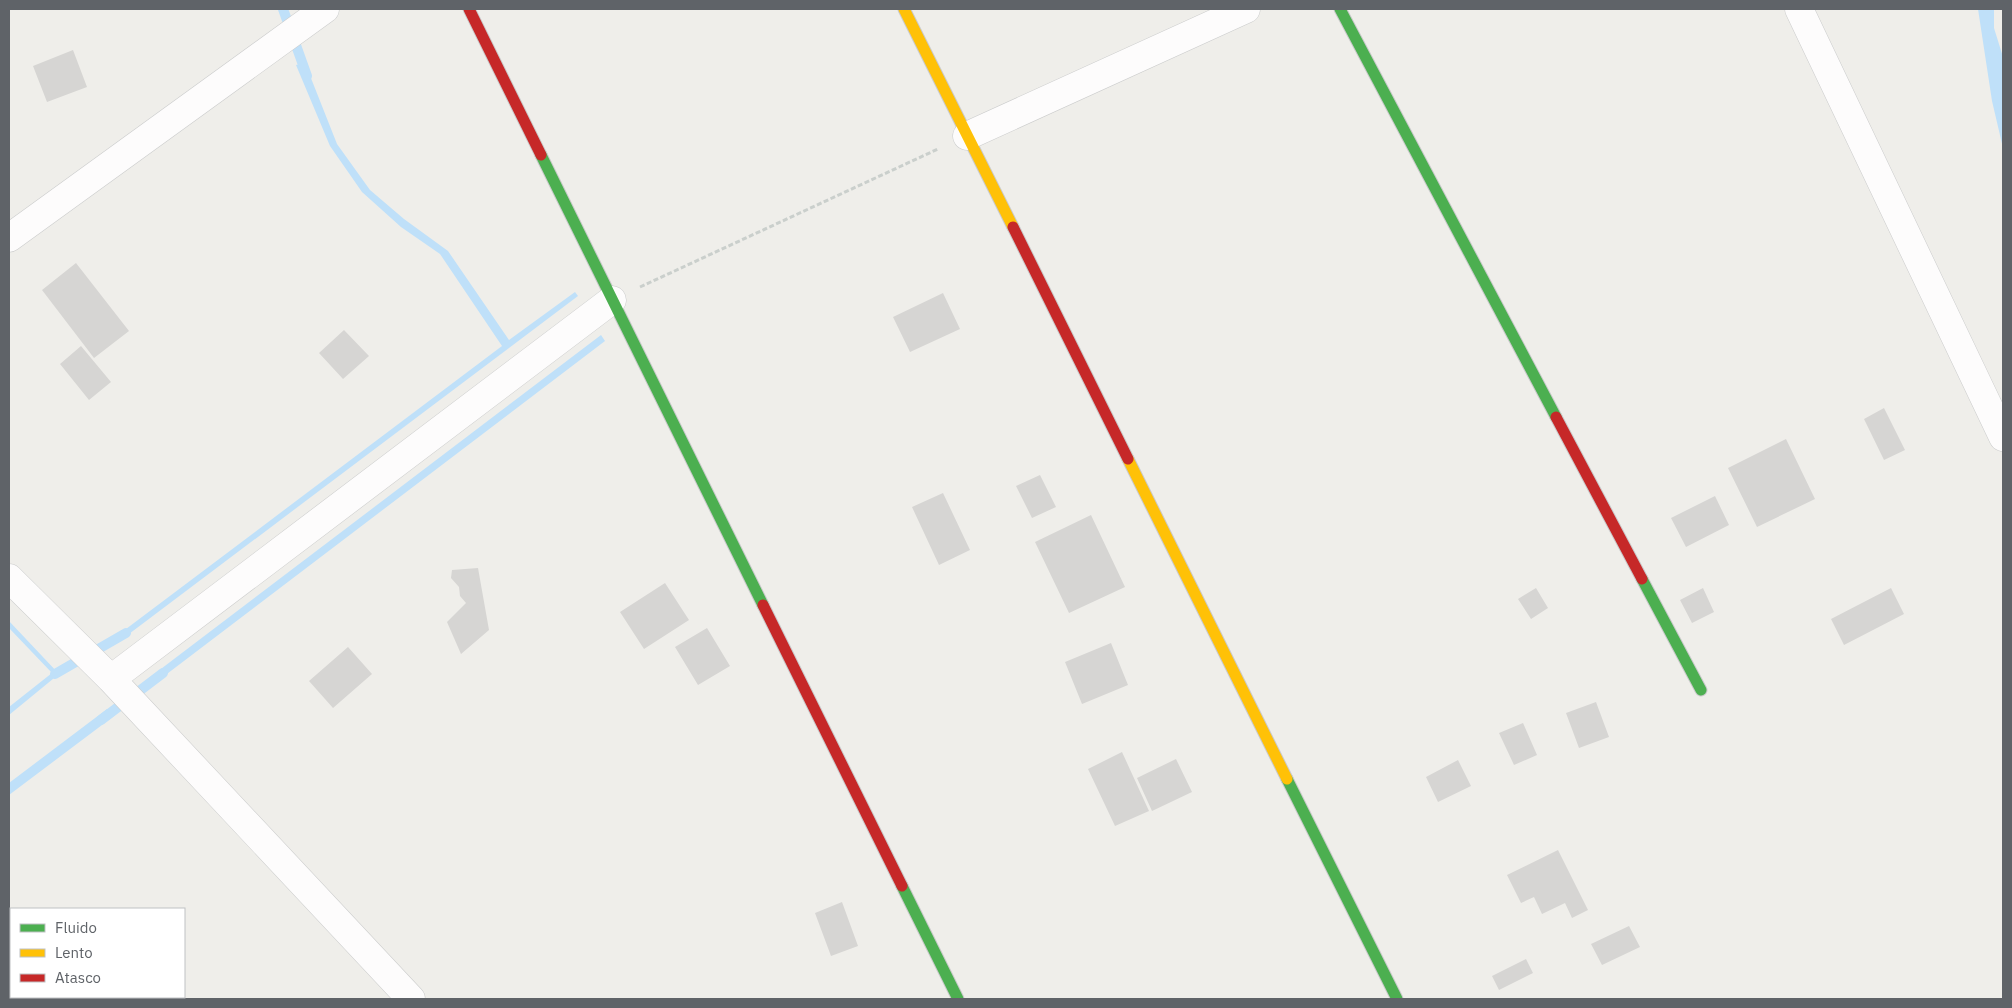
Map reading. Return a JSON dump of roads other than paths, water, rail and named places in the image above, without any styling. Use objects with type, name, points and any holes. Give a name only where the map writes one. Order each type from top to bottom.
[{"type":"street","points":[[9,238],[325,9]]},
{"type":"street","points":[[469,9],[958,999]]},
{"type":"street","points":[[904,9],[1398,999]]},
{"type":"street","points":[[967,136],[1246,9]]},
{"type":"street","points":[[1340,9],[1701,690]]},
{"type":"street","points":[[1800,9],[2003,437]]},
{"type":"street","points":[[109,678],[612,300]]},
{"type":"street","points":[[9,578],[109,678],[411,999]]},
{"type":"water","points":[[1978,9],[1994,9],[1994,28],[2003,57],[2003,148],[1992,101]]},
{"type":"water","points":[[305,63],[337,144],[370,190],[404,219],[448,251],[509,340],[575,292],[578,296],[117,643],[114,638],[502,346],[440,254],[401,227],[362,192],[330,146],[296,65]]},
{"type":"water","points":[[601,335],[605,341],[155,683],[149,678]]},
{"type":"water","points":[[9,621],[59,674],[9,715],[9,707],[52,673],[9,628]]},
{"type":"water","points":[[107,709],[114,716],[9,795],[9,783]]},
{"type":"waterway","points":[[283,9],[307,76]]},
{"type":"waterway","points":[[55,674],[126,633]]},
{"type":"waterway","points":[[101,720],[163,673]]}]
